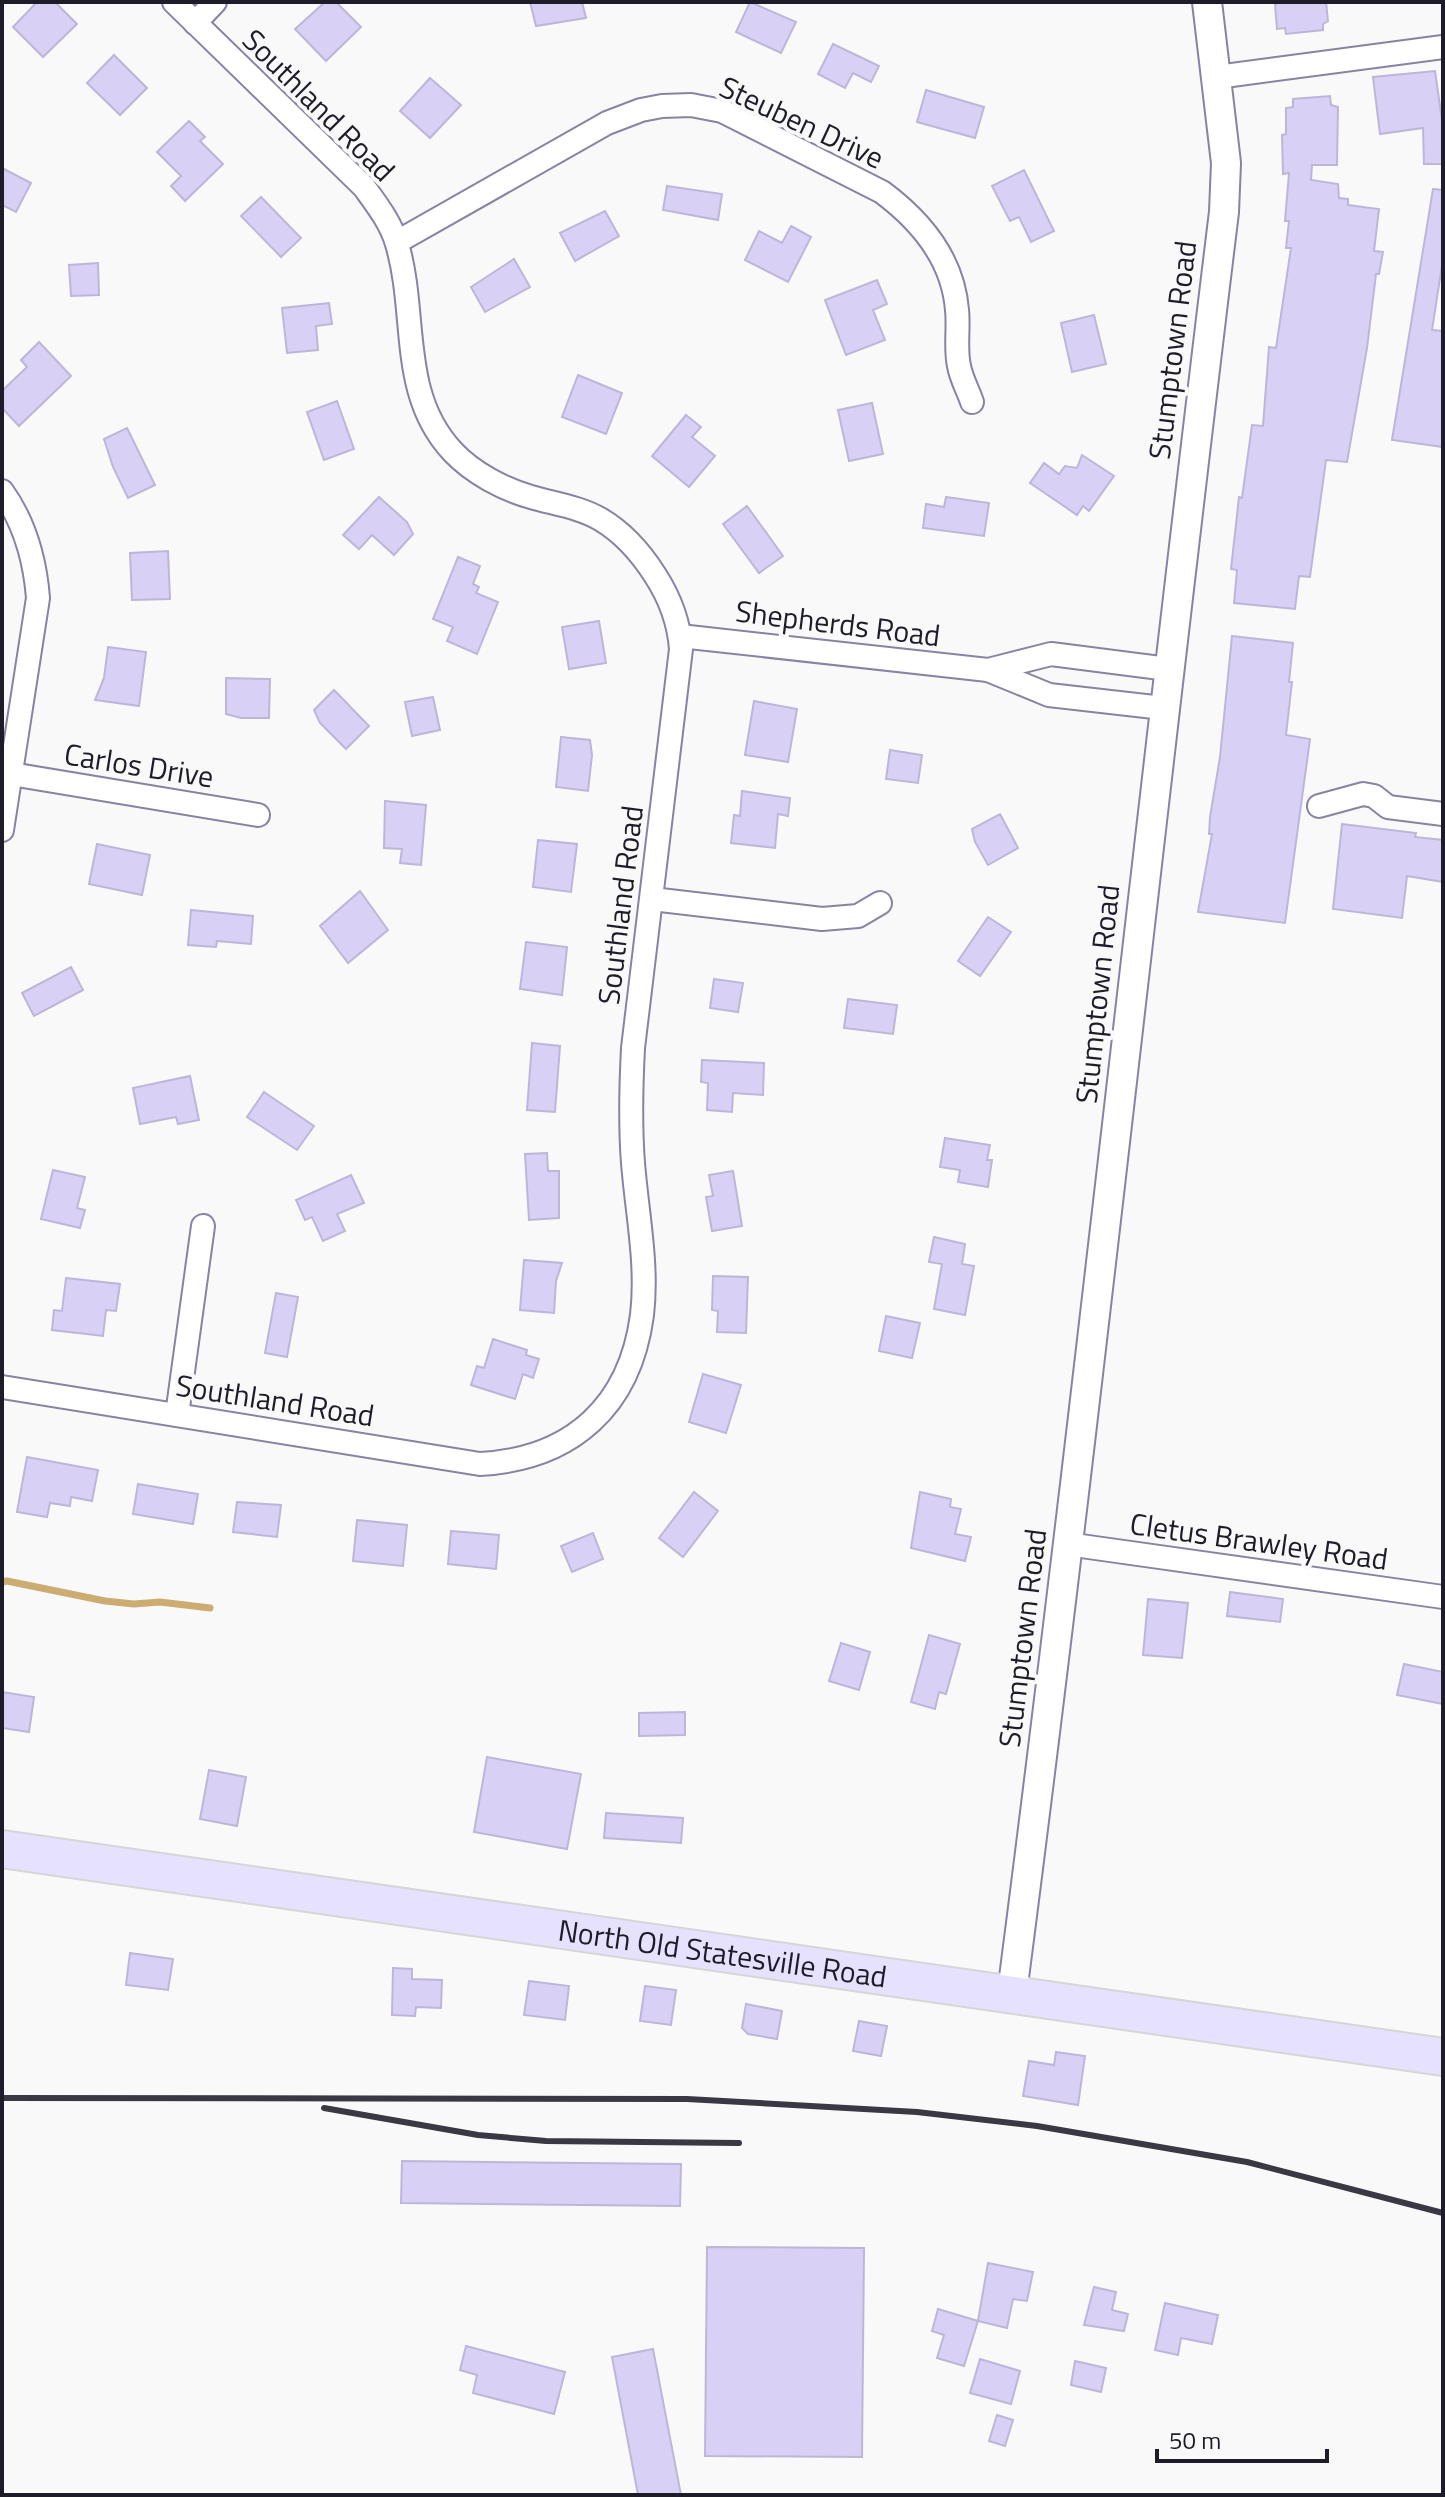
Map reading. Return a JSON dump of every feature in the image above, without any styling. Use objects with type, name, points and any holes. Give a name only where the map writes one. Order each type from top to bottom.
[{"type":"main road","name":"North Old Statesville Road","points":[[2,1849],[1443,2057]]},
{"type":"street","name":"Southland Road","points":[[2,1387],[480,1464],[507,1463],[551,1450],[574,1437],[595,1419],[624,1379],[635,1350],[642,1314],[640,1223],[630,1105],[633,1048],[681,649],[677,621],[664,588],[644,557],[625,537],[600,519],[571,506],[505,488],[455,454],[437,433],[424,409],[416,383],[403,269],[397,242],[382,212],[364,187],[174,2]]},
{"type":"street","points":[[195,23],[215,2]]},
{"type":"street","name":"Stumptown Road","points":[[1012,1993],[1224,212],[1226,163],[1207,2]]},
{"type":"street","points":[[1217,77],[1443,47]]},
{"type":"street","name":"Steuben Drive","points":[[397,242],[618,118],[662,106],[691,105],[722,111],[882,192],[905,209],[925,230],[942,256],[953,285],[959,368],[972,402]]},
{"type":"street","points":[[2,491],[25,532],[36,570],[38,598],[2,830]]},
{"type":"street","name":"Shepherds Road","points":[[680,636],[988,670],[1049,695],[1163,708]]},
{"type":"street","name":"Shepherds Road","points":[[988,670],[1051,654],[1168,669]]},
{"type":"street","name":"Carlos Drive","points":[[11,774],[258,815]]},
{"type":"street","points":[[1319,806],[1363,794],[1374,796],[1388,807],[1443,814]]},
{"type":"street","points":[[652,899],[822,919],[858,916],[880,903]]},
{"type":"street","points":[[177,1415],[203,1226]]},
{"type":"street","name":"Cletus Brawley Road","points":[[1067,1544],[1443,1597]]},
{"type":"building","points":[[37,2],[55,2],[77,24],[43,57],[13,27]]},
{"type":"building","points":[[325,2],[336,2],[361,27],[326,61],[295,29]]},
{"type":"building","points":[[530,2],[582,2],[586,18],[536,26]]},
{"type":"building","points":[[750,2],[796,22],[781,53],[736,32]]},
{"type":"building","points":[[1278,2],[1326,2],[1328,21],[1323,24],[1323,30],[1286,34],[1285,28],[1277,29],[1275,5]]},
{"type":"building","points":[[833,44],[879,66],[871,82],[853,73],[845,88],[818,74]]},
{"type":"building","points":[[114,55],[147,88],[120,115],[87,83]]},
{"type":"building","points":[[1435,71],[1443,127],[1443,164],[1424,164],[1423,128],[1380,134],[1373,77]]},
{"type":"building","points":[[430,78],[461,105],[430,138],[400,111]]},
{"type":"building","points":[[926,90],[984,107],[975,138],[917,122]]},
{"type":"building","points":[[1330,96],[1331,105],[1338,107],[1337,165],[1312,165],[1311,180],[1338,184],[1339,198],[1348,199],[1348,205],[1379,209],[1374,251],[1383,252],[1379,274],[1376,274],[1347,462],[1326,460],[1310,577],[1299,576],[1295,609],[1234,603],[1237,570],[1231,569],[1239,497],[1242,498],[1252,425],[1263,426],[1269,347],[1276,348],[1291,248],[1286,248],[1289,221],[1285,221],[1289,173],[1283,174],[1282,135],[1286,134],[1286,108],[1293,107],[1293,99]]},
{"type":"building","points":[[189,121],[205,137],[200,141],[223,164],[185,201],[171,186],[181,176],[157,152]]},
{"type":"building","points":[[2,168],[31,183],[16,212],[2,205]]},
{"type":"building","points":[[1024,170],[1054,231],[1031,242],[1019,217],[1010,221],[992,186]]},
{"type":"building","points":[[667,186],[722,194],[718,220],[663,210]]},
{"type":"building","points":[[1433,189],[1443,190],[1443,259],[1432,330],[1443,331],[1443,447],[1392,440]]},
{"type":"building","points":[[261,197],[301,238],[281,257],[241,216]]},
{"type":"building","points":[[605,211],[619,236],[575,261],[560,233]]},
{"type":"building","points":[[791,226],[811,237],[788,282],[745,260],[759,231],[782,243]]},
{"type":"building","points":[[514,259],[530,287],[485,312],[471,287]]},
{"type":"building","points":[[98,263],[99,295],[71,296],[69,265]]},
{"type":"building","points":[[877,280],[887,304],[873,310],[885,340],[846,355],[825,300]]},
{"type":"building","points":[[329,303],[332,324],[316,326],[318,350],[287,353],[282,308]]},
{"type":"building","points":[[1094,315],[1106,364],[1072,372],[1061,323]]},
{"type":"building","points":[[39,342],[71,376],[19,426],[2,408],[2,391],[27,367],[21,360]]},
{"type":"building","points":[[578,375],[622,393],[606,434],[562,417]]},
{"type":"building","points":[[337,401],[354,449],[324,460],[307,412]]},
{"type":"building","points":[[872,403],[883,454],[849,461],[838,410]]},
{"type":"building","points":[[686,415],[701,427],[692,437],[715,456],[689,487],[652,456]]},
{"type":"building","points":[[127,428],[155,485],[128,498],[104,439]]},
{"type":"building","points":[[1082,455],[1114,476],[1089,511],[1083,506],[1077,515],[1030,483],[1044,463],[1059,474],[1065,466],[1077,468]]},
{"type":"building","points":[[379,497],[407,522],[413,534],[394,555],[372,535],[359,549],[343,535]]},
{"type":"building","points":[[946,497],[989,503],[984,536],[923,528],[926,504],[944,507]]},
{"type":"building","points":[[747,506],[783,556],[759,573],[723,524]]},
{"type":"building","points":[[168,551],[170,599],[132,600],[130,553]]},
{"type":"building","points":[[458,557],[480,566],[473,584],[479,587],[476,593],[498,602],[477,654],[447,641],[453,627],[433,619]]},
{"type":"building","points":[[599,621],[606,663],[569,669],[562,627]]},
{"type":"building","points":[[1232,636],[1293,643],[1286,735],[1310,739],[1285,923],[1198,912],[1212,834],[1209,834],[1210,817],[1220,757]]},
{"type":"building","points":[[108,647],[146,652],[139,706],[95,700],[104,678]]},
{"type":"building","points":[[226,678],[270,679],[269,718],[241,718],[226,714]]},
{"type":"building","points":[[334,690],[369,726],[346,749],[320,723],[314,710]]},
{"type":"building","points":[[433,697],[440,730],[412,736],[405,702]]},
{"type":"building","points":[[754,701],[797,709],[788,762],[745,755]]},
{"type":"building","points":[[561,737],[590,740],[592,755],[588,791],[556,787]]},
{"type":"building","points":[[890,750],[922,755],[918,783],[886,779]]},
{"type":"building","points":[[742,791],[790,798],[788,816],[778,814],[775,848],[731,843],[734,815],[740,816]]},
{"type":"building","points":[[385,801],[426,805],[421,865],[400,863],[402,849],[384,848]]},
{"type":"building","points":[[1000,814],[1018,848],[988,865],[975,842],[972,829]]},
{"type":"building","points":[[1342,824],[1416,833],[1415,837],[1443,840],[1443,882],[1407,876],[1402,918],[1333,909]]},
{"type":"building","points":[[538,840],[577,844],[571,892],[533,887]]},
{"type":"building","points":[[97,844],[150,855],[142,895],[89,884]]},
{"type":"building","points":[[360,891],[388,930],[348,963],[320,926]]},
{"type":"building","points":[[191,910],[253,916],[251,944],[217,941],[216,947],[188,945]]},
{"type":"building","points":[[988,917],[1011,932],[980,976],[958,961]]},
{"type":"building","points":[[526,942],[567,947],[562,995],[520,989]]},
{"type":"building","points":[[71,967],[83,990],[34,1016],[22,993]]},
{"type":"building","points":[[714,979],[743,983],[738,1012],[710,1008]]},
{"type":"building","points":[[848,999],[897,1005],[893,1034],[844,1028]]},
{"type":"building","points":[[532,1043],[560,1046],[555,1112],[527,1110]]},
{"type":"building","points":[[702,1060],[764,1063],[763,1095],[733,1093],[732,1112],[707,1110],[708,1083],[701,1082]]},
{"type":"building","points":[[190,1076],[199,1120],[178,1124],[176,1117],[140,1124],[133,1088]]},
{"type":"building","points":[[264,1092],[314,1126],[297,1150],[247,1117]]},
{"type":"building","points":[[945,1138],[990,1145],[987,1160],[992,1160],[988,1187],[958,1182],[960,1170],[940,1167]]},
{"type":"building","points":[[547,1153],[548,1171],[559,1171],[559,1218],[529,1220],[525,1154]]},
{"type":"building","points":[[53,1170],[85,1177],[77,1208],[85,1210],[80,1228],[41,1219]]},
{"type":"building","points":[[733,1171],[742,1226],[712,1231],[706,1197],[713,1196],[709,1175]]},
{"type":"building","points":[[351,1175],[364,1203],[337,1214],[345,1231],[323,1241],[312,1217],[305,1220],[296,1200]]},
{"type":"building","points":[[934,1237],[965,1244],[962,1264],[974,1266],[965,1315],[934,1309],[942,1264],[929,1262]]},
{"type":"building","points":[[524,1260],[562,1263],[556,1281],[554,1313],[520,1310]]},
{"type":"building","points":[[713,1276],[748,1277],[746,1333],[717,1332],[718,1311],[712,1310]]},
{"type":"building","points":[[66,1278],[120,1284],[116,1311],[106,1310],[103,1336],[52,1330],[54,1310],[62,1311]]},
{"type":"building","points":[[276,1293],[298,1297],[287,1357],[265,1353]]},
{"type":"building","points":[[886,1316],[920,1323],[912,1358],[879,1351]]},
{"type":"building","points":[[493,1339],[527,1350],[526,1355],[539,1359],[533,1378],[523,1374],[515,1399],[471,1385],[477,1366],[484,1368]]},
{"type":"building","points":[[703,1374],[741,1385],[726,1433],[689,1422]]},
{"type":"building","points":[[27,1457],[98,1470],[92,1501],[71,1497],[70,1506],[50,1503],[47,1517],[17,1512]]},
{"type":"building","points":[[138,1484],[198,1494],[193,1524],[133,1514]]},
{"type":"building","points":[[694,1492],[718,1511],[683,1557],[659,1538]]},
{"type":"building","points":[[920,1492],[951,1499],[950,1507],[961,1509],[955,1534],[971,1537],[965,1561],[911,1548]]},
{"type":"building","points":[[237,1502],[281,1505],[277,1537],[233,1532]]},
{"type":"building","points":[[357,1520],[407,1525],[403,1566],[353,1561]]},
{"type":"building","points":[[451,1531],[499,1535],[496,1569],[448,1564]]},
{"type":"building","points":[[593,1533],[603,1559],[572,1572],[561,1546]]},
{"type":"building","points":[[1230,1592],[1283,1599],[1280,1622],[1227,1616]]},
{"type":"building","points":[[1148,1599],[1188,1603],[1182,1658],[1143,1655]]},
{"type":"building","points":[[929,1635],[960,1644],[946,1694],[939,1692],[935,1709],[911,1702]]},
{"type":"building","points":[[841,1643],[870,1652],[859,1690],[829,1681]]},
{"type":"building","points":[[1404,1664],[1443,1672],[1443,1704],[1397,1695]]},
{"type":"building","points":[[2,1692],[34,1697],[29,1732],[2,1728]]},
{"type":"building","points":[[685,1712],[685,1735],[639,1736],[639,1713]]},
{"type":"building","points":[[487,1757],[581,1774],[567,1849],[474,1832]]},
{"type":"building","points":[[209,1770],[246,1777],[237,1826],[200,1819]]},
{"type":"building","points":[[606,1813],[683,1818],[681,1843],[604,1838]]},
{"type":"building","points":[[130,1953],[173,1959],[168,1990],[126,1985]]},
{"type":"building","points":[[393,1968],[412,1969],[412,1979],[442,1980],[441,2008],[416,2007],[415,2016],[392,2015]]},
{"type":"building","points":[[529,1981],[569,1986],[565,2020],[524,2015]]},
{"type":"building","points":[[645,1986],[676,1990],[671,2025],[640,2021]]},
{"type":"building","points":[[746,2004],[782,2011],[777,2039],[748,2034],[742,2028]]},
{"type":"building","points":[[859,2021],[887,2026],[881,2056],[853,2051]]},
{"type":"building","points":[[1056,2052],[1085,2056],[1078,2105],[1023,2096],[1029,2061],[1054,2065]]},
{"type":"building","points":[[402,2161],[681,2164],[680,2206],[401,2203]]},
{"type":"building","points":[[707,2247],[864,2248],[862,2457],[705,2456]]},
{"type":"building","points":[[988,2263],[1033,2272],[1027,2301],[1013,2299],[1007,2328],[978,2321]]},
{"type":"building","points":[[1094,2287],[1116,2292],[1112,2310],[1128,2314],[1124,2331],[1084,2325]]},
{"type":"building","points":[[1165,2303],[1218,2315],[1212,2344],[1181,2338],[1178,2355],[1155,2350]]},
{"type":"building","points":[[938,2309],[978,2321],[964,2366],[937,2358],[944,2335],[932,2331]]},
{"type":"building","points":[[466,2346],[565,2372],[554,2414],[473,2393],[477,2375],[460,2370]]},
{"type":"building","points":[[653,2349],[681,2495],[638,2495],[612,2357]]},
{"type":"building","points":[[980,2359],[1020,2371],[1011,2404],[970,2393]]},
{"type":"building","points":[[1075,2361],[1106,2368],[1101,2392],[1071,2385]]},
{"type":"building","points":[[997,2415],[1013,2420],[1005,2446],[989,2441]]},
{"type":"waterway","points":[[2,1582],[105,1601],[134,1604],[160,1602],[210,1608]]},
{"type":"railway","points":[[2,2098],[687,2099],[917,2112],[1037,2126],[1247,2162],[1443,2213]]},
{"type":"railway","points":[[324,2108],[478,2135],[546,2141],[739,2143]]}]
